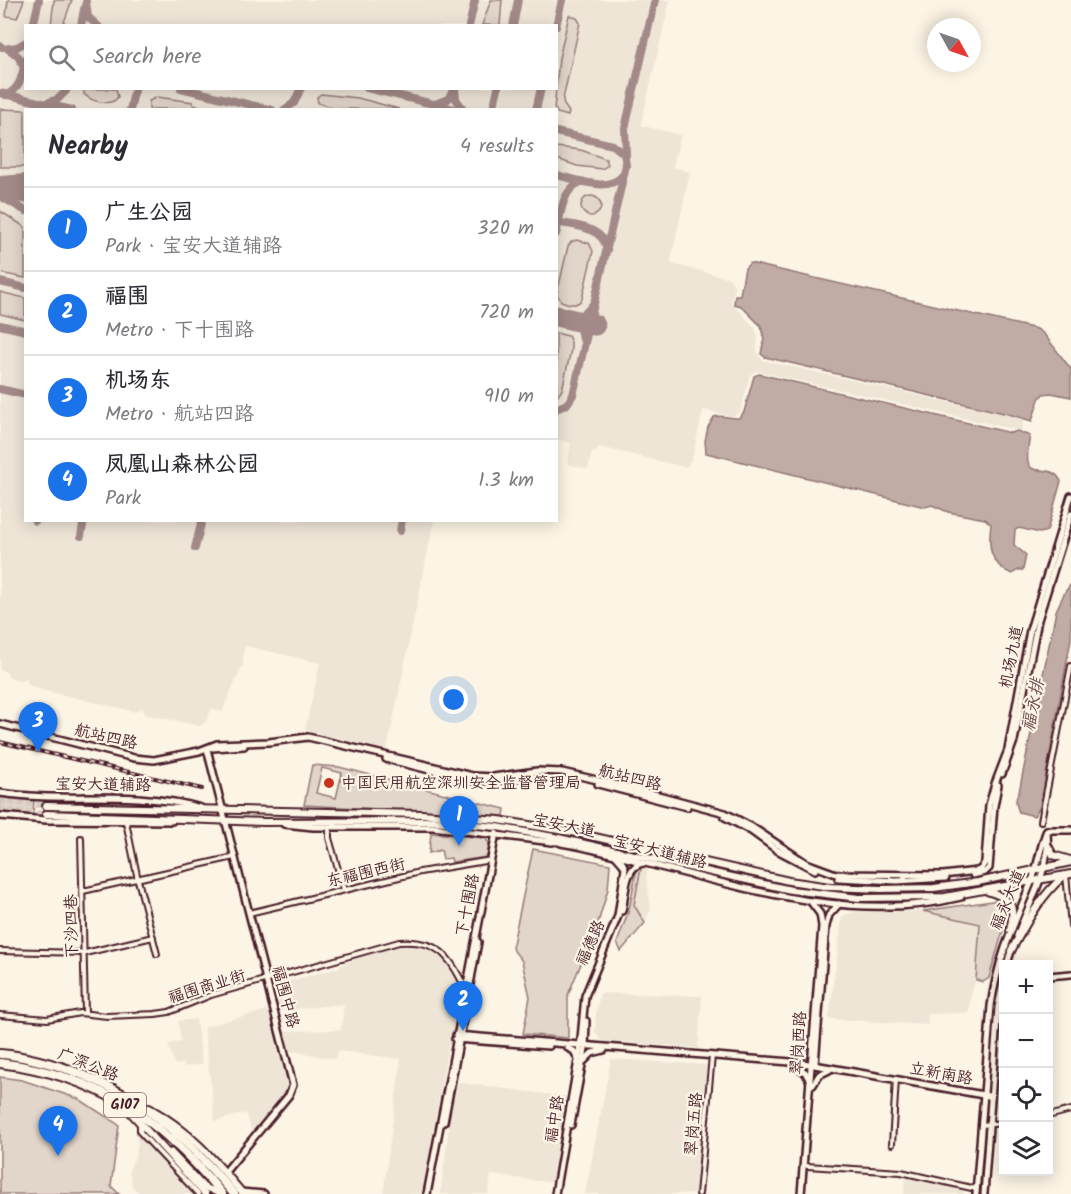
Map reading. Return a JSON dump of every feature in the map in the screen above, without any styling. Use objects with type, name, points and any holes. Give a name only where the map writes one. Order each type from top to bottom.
[{"type":"highway","name":"广深公路","points":[[0,1054],[28,1058],[76,1072],[136,1101],[188,1142],[239,1193]]},
{"type":"highway","name":"广深公路","points":[[0,1063],[68,1078],[120,1102],[150,1121],[175,1141],[194,1160],[221,1194]]},
{"type":"main road","name":"机场九道","points":[[990,824],[992,794],[1010,740],[1030,630],[1071,496]]},
{"type":"main road","name":"机场九道","points":[[990,824],[996,794],[1014,741],[1038,620],[1071,514]]},
{"type":"main road","name":"航站四路","points":[[0,727],[134,758],[164,759],[207,748],[269,746],[308,740],[473,782],[536,774],[560,775],[724,816],[807,867],[835,877],[897,881],[985,872],[989,868],[990,824]]},
{"type":"main road","name":"福围中路","points":[[207,748],[292,1088],[289,1095],[225,1172]]},
{"type":"main road","name":"宝安大道辅路","points":[[0,794],[166,800],[206,809]]},
{"type":"main road","name":"宝安大道","points":[[46,806],[422,814],[584,843],[745,881],[807,893],[859,898],[945,897],[1069,874]]},
{"type":"main road","name":"宝安大道","points":[[46,814],[264,822],[433,821],[578,833],[789,881],[830,887],[934,888],[978,882],[1071,861]]},
{"type":"main road","points":[[0,816],[46,820],[126,822],[187,820]]},
{"type":"main road","name":"宝安大道辅路","points":[[264,822],[329,827],[498,828],[754,890],[839,904],[895,906],[922,904],[975,893]]},
{"type":"main road","name":"下十围路","points":[[458,1037],[465,988],[498,828]]},
{"type":"main road","name":"下十围路","points":[[429,1194],[498,828]]},
{"type":"main road","points":[[1047,830],[1071,830]]},
{"type":"main road","name":"福永大道","points":[[976,1192],[994,985],[1010,930],[1036,870],[1047,830]]},
{"type":"main road","name":"福永大道","points":[[1008,960],[1044,868],[1047,830]]},
{"type":"main road","points":[[549,842],[584,843]]},
{"type":"main road","points":[[1047,844],[1055,857],[1071,861]]},
{"type":"main road","points":[[612,855],[623,864],[626,878]]},
{"type":"main road","points":[[626,878],[633,867],[645,863]]},
{"type":"main road","points":[[1011,951],[1047,891],[1069,874]]},
{"type":"main road","name":"福德路","points":[[583,1047],[583,1003],[588,985],[618,916],[626,878]]},
{"type":"main road","points":[[987,891],[1004,897],[1011,905],[1013,917],[1010,930]]},
{"type":"main road","name":"翠岗西路","points":[[803,1194],[807,1166],[822,920],[815,905],[807,900]]},
{"type":"main road","name":"翠岗西路","points":[[814,1048],[826,926],[829,915],[839,904]]},
{"type":"main road","points":[[1053,976],[1071,975]]},
{"type":"main road","points":[[994,985],[999,983]]},
{"type":"main road","points":[[984,1194],[999,1002]]},
{"type":"main road","points":[[578,1060],[574,1051],[565,1046],[576,1038],[584,1027],[593,1043],[605,1049]]},
{"type":"main road","name":"立新南路","points":[[458,1037],[813,1066],[991,1098]]},
{"type":"main road","name":"福中路","points":[[557,1194],[578,1060],[583,1047]]},
{"type":"main road","name":"福中路","points":[[557,1194],[581,1069],[583,1047]]},
{"type":"main road","points":[[814,1048],[821,1061],[830,1069],[819,1075],[812,1083],[805,1072],[795,1064],[814,1048]]},
{"type":"main road","points":[[581,1069],[586,1057],[605,1049]]},
{"type":"main road","name":"翠岗西路","points":[[803,1194],[812,1083]]},
{"type":"main road","points":[[136,1101],[179,1126],[225,1172],[239,1193],[264,1194]]},
{"type":"main road","points":[[120,1102],[205,1194]]},
{"type":"main road","points":[[146,1129],[204,1187],[221,1194]]},
{"type":"street","points":[[1041,821],[1071,666]]},
{"type":"street","points":[[126,822],[157,954]]},
{"type":"street","points":[[329,827],[329,838],[344,891]]},
{"type":"street","name":"下沙四巷","points":[[81,838],[85,1013]]},
{"type":"street","points":[[83,891],[234,857]]},
{"type":"street","name":"东福围西街","points":[[249,913],[420,872],[491,860]]},
{"type":"street","points":[[1069,874],[1071,925]]},
{"type":"street","points":[[0,951],[85,953],[153,937]]},
{"type":"street","name":"福围商业街","points":[[0,1016],[47,1019],[85,1013],[107,1016],[169,1012],[211,995],[399,942],[416,940],[430,944],[450,959],[465,988]]},
{"type":"street","name":"翠岗五路","points":[[699,1194],[712,1057]]},
{"type":"street","points":[[892,1144],[896,1081]]},
{"type":"street","points":[[1053,1115],[1071,1110]]},
{"type":"street","points":[[140,1122],[140,1132],[198,1194]]},
{"type":"street","points":[[981,1125],[999,1124]]},
{"type":"street","points":[[807,1166],[901,1172],[976,1192]]},
{"type":"shaded area","points":[[0,0],[670,0],[641,124],[681,135],[673,167],[690,172],[672,264],[730,278],[735,287],[731,302],[755,328],[758,335],[757,352],[762,360],[1024,419],[1021,431],[756,371],[750,375],[738,414],[732,416],[703,410],[693,455],[688,466],[684,467],[599,447],[597,452],[592,451],[588,469],[567,464],[571,443],[558,440],[558,108],[24,108],[24,522],[434,522],[387,750],[305,730],[320,663],[246,646],[243,664],[222,712],[212,708],[206,722],[200,726],[145,714],[140,708],[136,712],[38,689],[27,684],[27,680],[18,681],[9,678],[6,672],[0,670]]},
{"type":"shaded area","points":[[8,0],[24,0],[17,18],[6,16]]},
{"type":"shaded area","points":[[54,0],[72,0],[63,24],[51,24]]},
{"type":"shaded area","points":[[491,0],[502,0],[500,24],[482,24]]},
{"type":"shaded area","points":[[569,15],[577,18],[580,23],[563,99],[569,112],[568,116],[558,113],[558,108],[554,108],[556,90],[558,90],[559,58]]},
{"type":"shaded area","points":[[84,90],[116,90],[118,97],[106,103],[96,101],[84,94]]},
{"type":"shaded area","points":[[321,94],[358,98],[395,108],[332,108],[318,103],[317,97]]},
{"type":"shaded area","points":[[157,97],[193,102],[193,105],[206,108],[149,108],[149,101]]},
{"type":"shaded area","points":[[0,109],[24,110],[24,167],[0,167]]},
{"type":"shaded area","points":[[558,147],[581,150],[606,159],[608,165],[602,169],[577,166],[558,159]]},
{"type":"shaded area","points":[[591,196],[598,199],[601,206],[598,213],[591,216],[584,213],[581,206],[584,199]]},
{"type":"shaded area","points":[[0,211],[24,226],[24,278],[0,273]]},
{"type":"shaded area","points":[[576,240],[589,243],[593,251],[582,299],[572,304],[561,301],[558,296],[568,246]]},
{"type":"shaded area","points":[[750,263],[1037,329],[1044,334],[1071,369],[1071,397],[1051,393],[1043,394],[1039,399],[1032,421],[765,357],[761,354],[764,339],[761,326],[741,306],[734,304],[735,295],[740,295],[745,268]]},
{"type":"shaded area","points":[[0,292],[24,298],[24,320],[0,314]]},
{"type":"shaded area","points":[[558,334],[568,336],[571,342],[562,390],[558,396]]},
{"type":"shaded area","points":[[759,374],[1011,433],[1017,431],[1030,436],[1028,463],[1031,468],[1049,471],[1061,481],[1047,531],[1040,533],[1019,528],[1015,530],[1014,545],[1026,555],[1023,570],[1012,574],[994,560],[990,547],[991,524],[985,519],[948,512],[932,505],[925,507],[706,453],[705,441],[708,427],[714,417],[739,418],[744,412],[754,376]]},
{"type":"shaded area","points":[[1071,584],[1071,639],[1040,807],[1034,816],[1019,812],[1016,800],[1056,611]]},
{"type":"shaded area","points":[[312,765],[339,767],[505,809],[504,816],[304,805]],"holes":[[[322,768],[342,773],[336,798],[316,793]]]},
{"type":"shaded area","points":[[0,796],[34,799],[33,815],[0,812]]},
{"type":"shaded area","points":[[431,833],[485,838],[489,843],[487,857],[452,862],[451,858],[443,859],[441,850],[429,853]]},
{"type":"shaded area","points":[[533,849],[610,864],[608,889],[598,923],[568,995],[568,1038],[523,1034],[530,997],[522,961],[512,948]]},
{"type":"shaded area","points":[[637,867],[641,868],[634,905],[645,923],[621,951],[617,943],[629,910]]},
{"type":"shaded area","points":[[641,868],[648,870],[646,877],[651,910],[644,923],[634,905]]},
{"type":"shaded area","points":[[998,901],[1006,907],[1007,917],[989,978],[983,982],[976,980],[980,924],[923,911]]},
{"type":"shaded area","points":[[923,911],[980,924],[976,980],[971,994],[969,1013],[928,1014],[928,1025],[829,1019],[842,916],[854,912]]},
{"type":"shaded area","points":[[419,943],[441,953],[452,965],[462,986],[445,1064],[422,1194],[383,1194],[401,1059],[338,1051],[335,1059],[287,1050],[283,1031],[341,1030],[344,1004],[277,1011],[270,986],[341,967],[354,960],[353,957],[405,944]]},
{"type":"shaded area","points":[[600,993],[702,996],[698,1048],[602,1041],[595,1032]]},
{"type":"shaded area","points":[[271,1009],[290,1085],[284,1096],[252,1132],[246,1113],[215,1121],[204,1027]]},
{"type":"shaded area","points":[[196,1019],[202,1064],[184,1067],[183,1063],[175,1065],[168,1044],[181,1042],[178,1021]]},
{"type":"shaded area","points":[[611,1059],[707,1065],[696,1194],[585,1194]]},
{"type":"shaded area","points":[[0,1077],[22,1080],[79,1099],[119,1125],[111,1186],[119,1194],[0,1194]]},
{"type":"shaded area","points":[[455,1082],[568,1097],[555,1183],[491,1175],[488,1194],[440,1194]]},
{"type":"shaded area","points":[[136,1125],[200,1194],[140,1194],[133,1187],[129,1170],[138,1144],[135,1133]]},
{"type":"shaded area","points":[[909,1178],[963,1190],[964,1194],[904,1194],[905,1181]]},
{"type":"taxiway","points":[[33,24],[39,0]]},
{"type":"taxiway","points":[[469,24],[475,0]]},
{"type":"taxiway","points":[[513,24],[518,0]]},
{"type":"taxiway","points":[[556,24],[562,0]]},
{"type":"taxiway","points":[[626,155],[625,128],[655,0]]},
{"type":"taxiway","points":[[86,2],[88,17],[96,24]]},
{"type":"taxiway","points":[[81,24],[84,9]]},
{"type":"taxiway","points":[[9,48],[24,43]]},
{"type":"taxiway","points":[[8,49],[18,56],[23,66]]},
{"type":"taxiway","points":[[6,95],[18,84],[24,66]]},
{"type":"taxiway","points":[[130,108],[135,90]]},
{"type":"taxiway","points":[[189,90],[264,108]]},
{"type":"taxiway","points":[[287,108],[294,103],[300,90]]},
{"type":"taxiway","points":[[375,90],[450,108]]},
{"type":"taxiway","points":[[435,104],[448,99],[454,90]]},
{"type":"taxiway","points":[[455,90],[456,99],[463,108]]},
{"type":"taxiway","points":[[493,108],[498,90]]},
{"type":"taxiway","points":[[536,108],[541,90]]},
{"type":"taxiway","points":[[47,103],[58,99],[66,91]]},
{"type":"taxiway","points":[[0,93],[64,108]]},
{"type":"taxiway","points":[[558,132],[613,145],[624,154],[626,165],[573,395],[567,404],[558,408]]},
{"type":"taxiway","points":[[558,176],[592,184],[609,184],[617,181],[623,175]]},
{"type":"taxiway","points":[[0,180],[24,178]]},
{"type":"taxiway","points":[[558,225],[566,196],[575,185],[582,182]]},
{"type":"taxiway","points":[[0,196],[24,210]]},
{"type":"taxiway","points":[[558,222],[587,228],[600,236],[607,250]]},
{"type":"taxiway","points":[[0,282],[24,288]]},
{"type":"taxiway","points":[[563,318],[580,316],[593,304]]},
{"type":"taxiway","points":[[566,319],[579,327],[584,342]]},
{"type":"taxiway","points":[[0,325],[24,331]]},
{"type":"taxiway","points":[[0,389],[24,395]]},
{"type":"taxiway","points":[[81,536],[84,522]]},
{"type":"taxiway","points":[[195,548],[202,522]]},
{"type":"taxiway","points":[[400,531],[402,522]]},
{"type":"runway","points":[[0,187],[24,193]]},
{"type":"runway","points":[[558,316],[595,325]]},
{"type":"tunnel","points":[[0,801],[46,806]]},
{"type":"tunnel","points":[[0,810],[46,814]]},
{"type":"railway","points":[[0,742],[202,789]]},
{"type":"place","name":"机场东","points":[[38,752]]},
{"type":"place","name":"中国民用航空深圳安全监督管理局","points":[[329,783]]},
{"type":"place","name":"广生公园","points":[[459,846]]},
{"type":"place","name":"福围","points":[[463,1031]]},
{"type":"place","name":"凤凰山森林公园","points":[[58,1156]]},
{"type":"water label","name":"福永排","points":[[1034,705]]}]
